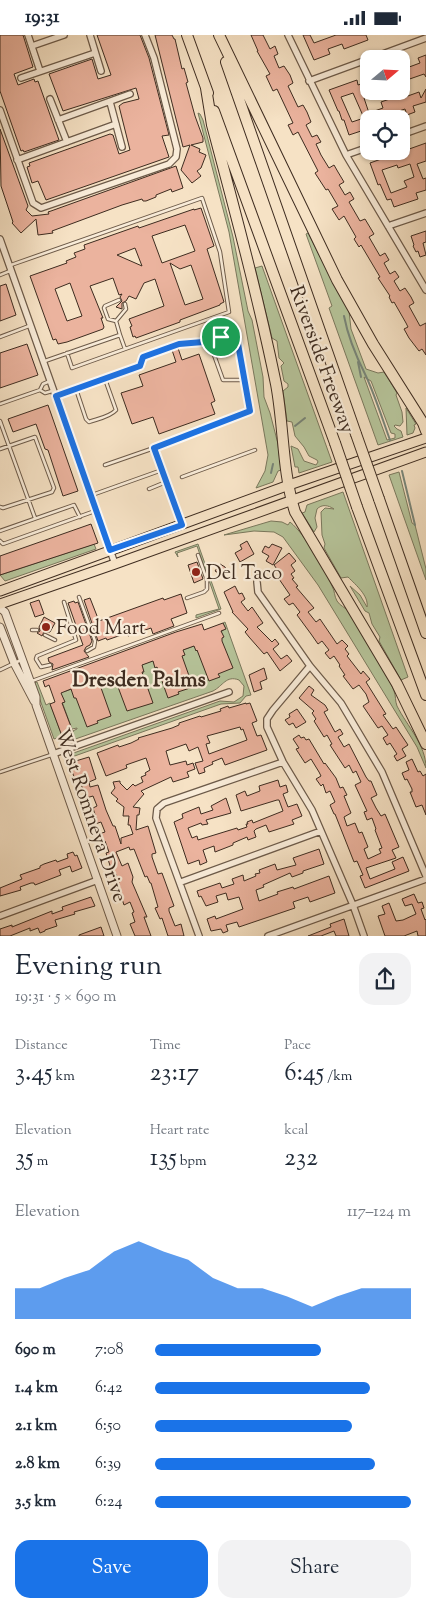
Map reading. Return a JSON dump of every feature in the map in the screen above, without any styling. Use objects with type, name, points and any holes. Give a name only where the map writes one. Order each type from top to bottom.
[{"type":"highway","name":"Riverside Freeway","points":[[187,35],[426,695]]},
{"type":"highway","name":"Riverside Freeway","points":[[218,35],[426,633]]},
{"type":"highway","points":[[218,35],[337,280],[426,431]]},
{"type":"highway","points":[[206,89],[212,125],[268,346],[277,392],[288,485],[295,512],[397,683],[426,744]]},
{"type":"main road","points":[[0,591],[288,485],[426,438]]},
{"type":"main road","points":[[0,604],[426,452]]},
{"type":"street","points":[[28,35],[40,71]]},
{"type":"street","points":[[32,46],[64,35]]},
{"type":"street","points":[[90,35],[101,71]]},
{"type":"street","points":[[0,110],[33,203],[41,208],[170,164],[176,157],[177,149],[154,58],[145,35]]},
{"type":"street","points":[[288,35],[346,155],[426,290]]},
{"type":"street","points":[[393,50],[426,38]]},
{"type":"street","points":[[21,78],[95,53]]},
{"type":"street","points":[[309,81],[360,62]]},
{"type":"street","points":[[58,121],[130,94]]},
{"type":"street","points":[[50,99],[67,142]]},
{"type":"street","points":[[110,102],[122,147]]},
{"type":"street","points":[[17,161],[116,124]]},
{"type":"street","points":[[410,132],[426,126]]},
{"type":"street","points":[[346,155],[360,150]]},
{"type":"street","points":[[388,226],[426,213]]},
{"type":"street","points":[[0,239],[115,564]]},
{"type":"street","points":[[257,582],[258,592],[310,666],[342,703],[382,772],[426,878],[281,933],[268,935]]},
{"type":"street","name":"West Romneya Drive","points":[[0,608],[5,611],[17,661],[30,682],[36,697],[36,705]]},
{"type":"street","name":"West Romneya Drive","points":[[0,627],[36,705],[117,935]]},
{"type":"street","points":[[310,666],[273,710],[267,719],[267,727],[282,762],[312,810],[364,935]]},
{"type":"street","points":[[53,755],[230,692]]},
{"type":"street","points":[[199,935],[156,818],[157,809],[164,803],[282,762]]},
{"type":"street","points":[[181,882],[321,831]]},
{"type":"street","points":[[0,916],[98,880]]},
{"type":"lane","points":[[0,275],[10,268],[202,198],[220,252],[229,311],[72,368],[66,353]]},
{"type":"lane","points":[[0,261],[7,258]]},
{"type":"lane","points":[[116,321],[108,319],[104,308],[119,300]]},
{"type":"lane","points":[[116,321],[126,309],[125,304]]},
{"type":"lane","points":[[116,321],[125,349]]},
{"type":"lane","points":[[0,337],[31,326]]},
{"type":"lane","points":[[40,390],[45,393],[55,393],[76,389],[140,366],[143,357],[179,344],[210,341],[233,333],[237,338],[250,411],[105,465]]},
{"type":"lane","points":[[43,361],[120,335]]},
{"type":"lane","points":[[210,341],[223,380],[244,380]]},
{"type":"lane","points":[[76,389],[87,421],[107,416],[116,410],[105,378]]},
{"type":"lane","points":[[40,390],[42,384],[50,381]]},
{"type":"lane","points":[[0,405],[40,390]]},
{"type":"lane","points":[[0,421],[35,518]]},
{"type":"lane","points":[[0,449],[35,437],[54,490],[3,508],[0,507]]},
{"type":"lane","points":[[154,448],[182,525]]},
{"type":"lane","points":[[182,477],[255,450]]},
{"type":"lane","points":[[91,495],[162,470]]},
{"type":"lane","points":[[149,489],[166,482]]},
{"type":"lane","points":[[0,531],[74,505],[80,517]]},
{"type":"lane","points":[[0,541],[3,544],[96,511]]},
{"type":"lane","points":[[187,598],[204,592],[207,589],[208,582],[198,555]]},
{"type":"lane","points":[[79,597],[94,641],[94,647],[87,651]]},
{"type":"lane","points":[[50,665],[40,667],[37,656],[76,640],[64,602]]},
{"type":"lane","points":[[30,682],[218,613]]},
{"type":"lane","points":[[32,630],[37,630]]},
{"type":"lane","points":[[45,635],[55,640]]},
{"type":"lane","points":[[0,670],[17,661]]},
{"type":"lane","points":[[0,772],[53,755]]},
{"type":"green space","points":[[198,113],[203,120],[233,237],[248,311],[252,320],[263,377],[264,397],[278,444],[281,470],[278,471],[273,482],[256,488],[265,471],[268,455],[229,232]]},
{"type":"green space","points":[[308,233],[349,311],[351,329],[366,369],[378,373],[384,372],[397,393],[403,422],[400,426],[394,426],[401,431],[403,437],[378,445],[329,308],[332,306],[306,234]],"holes":[[[364,377],[371,381],[391,433],[395,434],[395,438],[387,440]]]},
{"type":"green space","points":[[262,266],[332,462],[299,473],[298,467],[295,467],[291,446],[298,449],[304,461],[316,465],[318,462],[309,456],[295,436],[292,422],[287,421],[283,391],[288,387],[288,384],[284,381],[281,366],[284,363],[279,358],[277,341],[272,338],[255,268]]},
{"type":"green space","points":[[406,408],[416,424],[414,425],[413,433],[407,435]]},
{"type":"green space","points":[[399,472],[426,569],[426,580],[389,475]]},
{"type":"green space","points":[[343,492],[408,677],[401,680],[379,641],[380,637],[372,624],[369,613],[365,611],[350,586],[360,595],[367,607],[364,595],[348,577],[341,578],[324,548],[321,512],[325,508],[334,509],[321,506],[317,509],[315,518],[317,527],[314,532],[302,513],[305,512],[307,505]]},
{"type":"green space","points":[[271,521],[282,522],[288,525],[290,522],[314,552],[333,588],[337,601],[348,611],[384,670],[394,691],[397,706],[423,751],[426,768],[417,747],[318,585],[283,537],[274,532],[254,531],[224,535]]},
{"type":"green space","points":[[94,544],[96,549],[5,581],[0,575]]},
{"type":"green space","points":[[198,544],[221,609],[196,618],[196,615],[219,609],[197,546],[177,553],[178,557],[175,552]]},
{"type":"green space","points":[[225,622],[251,695],[246,696],[240,703],[221,704],[69,758],[68,755],[220,701],[234,702],[243,696],[244,686],[239,680],[231,679],[213,691],[64,743],[57,738],[54,739],[34,683],[37,682],[46,705],[50,703],[62,736],[77,728],[72,729],[58,691],[66,691],[208,641],[225,629],[223,623]]},
{"type":"building","points":[[0,35],[23,35],[33,67],[14,74],[18,85],[34,79],[35,82],[38,81],[59,140],[24,152],[23,150],[21,151],[0,91]]},
{"type":"building","points":[[97,35],[140,35],[149,58],[169,135],[162,136],[169,157],[46,200],[38,181],[32,183],[27,167],[30,166],[29,163],[110,134],[113,135],[119,154],[130,150],[119,106],[123,103],[139,99],[136,88],[63,111],[49,74],[92,59],[98,79],[111,75]]},
{"type":"building","points":[[155,35],[172,35],[175,39],[182,69],[184,68],[188,82],[186,83],[195,116],[203,138],[203,142],[191,145],[200,149],[199,152],[206,155],[201,168],[197,171],[201,176],[192,183],[181,170],[190,145],[183,147]]},
{"type":"building","points":[[251,35],[263,35],[270,49],[275,46],[278,54],[274,56],[279,68],[284,66],[290,75],[293,83],[288,86],[298,107],[303,105],[311,122],[306,125],[312,137],[317,135],[321,142],[316,144],[321,155],[329,168],[334,165],[344,182],[339,185],[345,195],[350,192],[354,199],[349,202],[360,221],[365,219],[374,234],[369,237],[380,256],[385,253],[389,260],[384,263],[390,274],[395,271],[399,277],[394,281],[400,291],[405,288],[411,297],[414,303],[409,306],[420,326],[426,323],[426,355],[422,349],[419,351],[409,338],[404,329],[408,327],[406,323],[394,302],[392,303],[390,296],[378,278],[380,277],[361,245],[359,247],[354,239],[356,237],[344,216],[339,220],[332,209],[338,206],[328,189],[326,190],[315,173],[318,171],[298,132],[293,135],[288,125],[293,123],[277,89],[273,91],[266,76],[270,74],[257,51]]},
{"type":"building","points":[[303,35],[310,35],[314,43],[336,35],[366,35],[368,40],[344,49],[342,44],[328,49],[330,54],[314,60]]},
{"type":"building","points":[[426,55],[426,77],[424,74],[410,79],[410,67],[420,63],[418,58]]},
{"type":"building","points":[[357,80],[358,85],[360,84],[360,100],[365,100],[368,110],[360,110],[353,93],[341,97],[352,122],[360,119],[360,131],[349,135],[344,120],[342,120],[329,90]]},
{"type":"building","points":[[426,89],[426,102],[413,106],[415,112],[410,114],[410,110],[377,110],[383,108],[381,102],[387,100],[410,100],[410,95],[419,92],[421,98]]},
{"type":"building","points":[[0,129],[28,206],[26,210],[32,216],[49,214],[48,212],[176,166],[183,188],[172,192],[171,189],[146,201],[142,199],[122,205],[52,231],[53,233],[38,235],[36,219],[21,233],[12,223],[1,186]]},
{"type":"building","points":[[426,143],[426,161],[417,164],[423,179],[426,178],[426,190],[416,193],[418,199],[394,207],[391,199],[387,200],[380,184],[378,185],[370,163],[378,160],[410,160],[410,149]],"holes":[[[410,164],[414,177],[404,181],[407,187],[391,193],[382,170],[397,165],[398,168]]]},
{"type":"building","points":[[201,208],[214,246],[207,249],[224,302],[180,320],[180,322],[136,338],[135,336],[133,337],[129,319],[164,306],[155,279],[144,283],[136,299],[129,296],[122,303],[122,309],[116,307],[122,301],[120,297],[122,294],[119,295],[113,278],[90,286],[103,318],[101,318],[103,329],[58,344],[56,339],[53,340],[30,276],[67,263],[66,261],[76,257],[74,253],[85,249],[84,245],[138,226],[139,228]],"holes":[[[185,225],[195,251],[162,263],[152,236]],[[135,248],[142,266],[117,255]],[[170,263],[180,269],[191,265],[203,299],[185,305]],[[70,283],[82,316],[67,321],[55,289]]]},
{"type":"building","points":[[426,231],[426,242],[423,243],[426,255],[420,257],[418,251],[416,252],[413,246],[411,236]]},
{"type":"building","points":[[6,284],[16,315],[0,321],[0,286]]},
{"type":"building","points":[[27,344],[38,375],[0,388],[0,353]]},
{"type":"building","points":[[178,348],[182,360],[199,354],[215,401],[211,403],[215,414],[159,434],[153,417],[132,424],[121,393],[143,386],[139,375],[176,362],[172,350]]},
{"type":"building","points":[[48,405],[78,491],[63,496],[48,450],[45,449],[36,424],[13,432],[8,419]]},
{"type":"building","points":[[91,524],[98,543],[0,575],[0,556]]},
{"type":"building","points":[[247,541],[254,554],[240,562],[235,553],[242,549],[240,545]]},
{"type":"building","points":[[272,544],[282,548],[273,565],[266,561],[269,556],[262,552],[265,546],[269,548]]},
{"type":"building","points":[[289,553],[296,561],[291,565],[295,571],[291,574],[294,578],[292,579],[298,586],[296,587],[314,608],[308,612],[316,622],[320,619],[337,644],[342,640],[348,646],[345,649],[349,654],[347,656],[361,674],[363,671],[370,679],[366,682],[386,714],[383,715],[393,729],[396,727],[408,745],[402,749],[406,756],[397,761],[394,756],[397,754],[390,743],[387,745],[383,738],[388,735],[382,726],[378,728],[363,706],[369,702],[366,694],[359,685],[353,689],[343,676],[345,675],[334,656],[330,659],[325,653],[329,650],[322,641],[318,644],[297,615],[300,612],[293,603],[289,605],[284,599],[290,595],[279,579],[282,576],[274,565]]},
{"type":"building","name":"Del Taco","points":[[197,562],[203,579],[194,583],[188,565]]},
{"type":"building","points":[[220,564],[225,567],[228,573],[225,577],[215,571]]},
{"type":"building","points":[[235,586],[239,594],[242,593],[245,599],[241,602],[248,611],[252,607],[263,623],[257,627],[272,642],[275,639],[279,644],[273,649],[281,659],[287,655],[292,661],[280,671],[267,652],[264,654],[249,637],[245,632],[248,629],[232,612],[224,592]]},
{"type":"building","points":[[181,594],[187,613],[171,619],[174,626],[153,634],[151,628],[128,636],[127,633],[98,641],[84,600],[90,598],[99,621],[163,598],[164,600]]},
{"type":"building","points":[[39,600],[44,614],[35,617],[30,603]]},
{"type":"building","points":[[74,601],[75,603],[78,602],[92,641],[84,651],[89,657],[52,670],[53,664],[49,662],[48,658],[83,645],[68,603]]},
{"type":"building","name":"Food Mart","points":[[44,617],[55,623],[50,632],[44,632],[42,636],[37,633],[40,631],[39,627]]},
{"type":"building","points":[[223,623],[226,629],[221,631],[224,637],[222,641],[233,668],[218,674],[220,677],[209,681],[194,646],[183,650],[185,655],[182,656],[193,687],[168,698],[153,661],[142,665],[144,672],[142,672],[153,703],[127,711],[112,675],[101,679],[103,684],[100,685],[111,716],[87,727],[71,689],[61,693],[65,702],[62,703],[73,732],[62,736],[50,704],[55,702],[49,685],[45,687],[43,681],[176,632],[202,624],[204,630]]},
{"type":"building","points":[[264,668],[267,679],[260,682],[262,689],[254,692],[249,675]]},
{"type":"building","points":[[309,686],[314,690],[311,695],[325,705],[328,710],[324,712],[335,732],[340,729],[343,734],[338,737],[344,747],[349,744],[366,777],[371,781],[377,795],[371,798],[381,816],[385,814],[399,847],[392,850],[396,858],[366,868],[370,879],[395,869],[392,862],[403,857],[409,871],[365,888],[360,876],[363,875],[357,861],[354,862],[330,805],[335,802],[330,791],[326,793],[323,784],[321,786],[316,779],[321,776],[319,772],[311,759],[305,763],[296,749],[299,748],[293,739],[299,735],[306,740],[309,739],[324,764],[336,778],[340,788],[343,787],[347,795],[344,796],[351,813],[344,817],[347,826],[355,823],[359,833],[362,832],[368,847],[364,849],[368,859],[381,853],[379,849],[382,848],[372,818],[367,820],[364,812],[367,811],[355,785],[361,782],[356,771],[353,773],[349,765],[345,768],[330,745],[332,744],[327,735],[324,737],[314,721],[316,719],[312,713],[314,711],[299,698]]},
{"type":"building","points":[[250,703],[257,721],[252,723],[257,736],[261,735],[267,750],[225,765],[222,758],[212,762],[213,764],[204,768],[205,772],[199,774],[195,763],[203,761],[198,747],[189,751],[186,744],[166,751],[170,765],[186,761],[187,765],[193,763],[195,769],[187,772],[189,777],[173,782],[171,777],[141,791],[144,794],[133,807],[140,808],[139,815],[137,815],[136,830],[148,826],[156,853],[152,854],[152,857],[158,874],[162,873],[174,906],[169,908],[169,911],[175,926],[181,924],[184,936],[168,936],[162,918],[160,919],[155,908],[158,907],[151,883],[147,876],[145,877],[134,849],[130,850],[129,847],[116,852],[122,866],[128,863],[133,877],[132,882],[147,917],[144,917],[151,936],[135,936],[130,924],[135,922],[132,913],[134,912],[130,902],[124,905],[117,884],[119,883],[116,874],[113,875],[106,853],[109,852],[105,841],[102,842],[99,834],[105,832],[101,822],[95,824],[94,819],[96,818],[93,808],[97,806],[93,796],[86,798],[81,784],[77,785],[69,763],[89,757],[96,779],[89,782],[90,787],[98,785],[106,810],[113,826],[115,826],[121,844],[121,838],[133,834],[130,825],[128,825],[129,816],[123,816],[124,807],[116,801],[118,799],[111,793],[115,788],[113,782],[120,781],[127,790],[133,784],[135,786],[143,782],[141,777],[150,770],[146,758],[126,765],[127,768],[106,776],[97,753],[172,728],[179,725],[179,723],[221,711],[220,709],[228,706],[229,708]],"holes":[[[240,727],[241,730],[243,729],[247,740],[209,754],[206,744],[210,743],[207,736]]]},
{"type":"building","points":[[297,709],[306,722],[296,728],[293,723],[289,725],[285,720],[290,717],[289,714]]},
{"type":"building","points":[[412,759],[418,772],[420,771],[423,776],[426,774],[426,815],[422,805],[416,807],[410,792],[412,792],[412,789],[402,773],[409,770],[406,762]]},
{"type":"building","points":[[278,780],[280,787],[286,785],[288,792],[283,794],[288,807],[297,804],[302,816],[292,820],[294,824],[269,832],[266,825],[254,831],[256,837],[248,840],[247,837],[215,852],[214,846],[203,850],[207,862],[200,865],[199,860],[188,864],[174,822],[183,818],[182,814],[199,807],[201,814],[213,810],[211,806],[226,798],[231,813],[206,820],[208,824],[202,825],[201,823],[188,828],[192,838],[197,836],[198,840],[237,828],[238,830],[247,827],[247,822],[252,820],[253,823],[283,811],[279,800],[277,800],[241,811],[236,795],[245,791],[247,796],[260,791],[259,786]]},
{"type":"building","points":[[319,849],[324,864],[292,877],[290,873],[263,885],[264,887],[256,890],[259,901],[278,894],[277,892],[293,887],[294,889],[329,876],[335,893],[310,902],[308,897],[293,902],[295,908],[239,927],[237,922],[226,925],[228,931],[223,933],[221,929],[211,931],[207,919],[215,916],[216,919],[243,909],[239,897],[228,900],[226,893],[216,896],[218,902],[206,906],[197,891],[220,883],[222,888],[234,884],[232,879],[243,875],[244,881],[256,876],[255,874],[260,873],[259,870],[275,864],[277,870],[296,865],[293,858]]},
{"type":"building","points":[[73,852],[75,856],[77,855],[82,868],[72,872],[70,866],[59,870],[61,875],[35,885],[31,883],[20,887],[21,890],[0,896],[0,888],[22,879],[20,875],[40,868],[44,864],[68,858],[67,854]]},
{"type":"building","points":[[414,894],[418,903],[422,902],[424,908],[421,909],[426,919],[426,936],[418,936],[417,931],[404,936],[385,936],[378,916],[385,914],[382,906],[389,903],[396,921],[403,920],[416,914],[412,904],[405,906],[402,899]]},
{"type":"building","points":[[91,897],[95,906],[55,920],[57,926],[40,933],[38,928],[30,931],[30,928],[10,936],[0,936],[0,929],[12,925],[12,927],[52,911],[52,914],[63,910],[62,907]]},
{"type":"building","points":[[344,919],[349,936],[336,936],[334,931],[321,936],[308,936],[331,927],[330,924]]},
{"type":"building","points":[[101,927],[104,936],[79,936],[79,935]]},
{"type":"waterway","points":[[344,316],[353,346],[372,390],[390,440]]},
{"type":"waterway","points":[[358,362],[361,377]]},
{"type":"waterway","points":[[295,426],[305,418]]},
{"type":"waterway","points":[[271,473],[273,464]]},
{"type":"waterway","points":[[402,471],[415,525]]},
{"type":"place","name":"Del Taco","points":[[196,572]]},
{"type":"place","name":"Food Mart","points":[[46,627]]},
{"type":"district","name":"Dresden Palms","points":[[139,679]]},
{"type":"route","points":[[233,333],[237,338],[250,411],[154,448],[182,525],[110,550],[56,396],[140,366],[143,357],[179,344],[203,342],[221,337],[233,333]]}]
